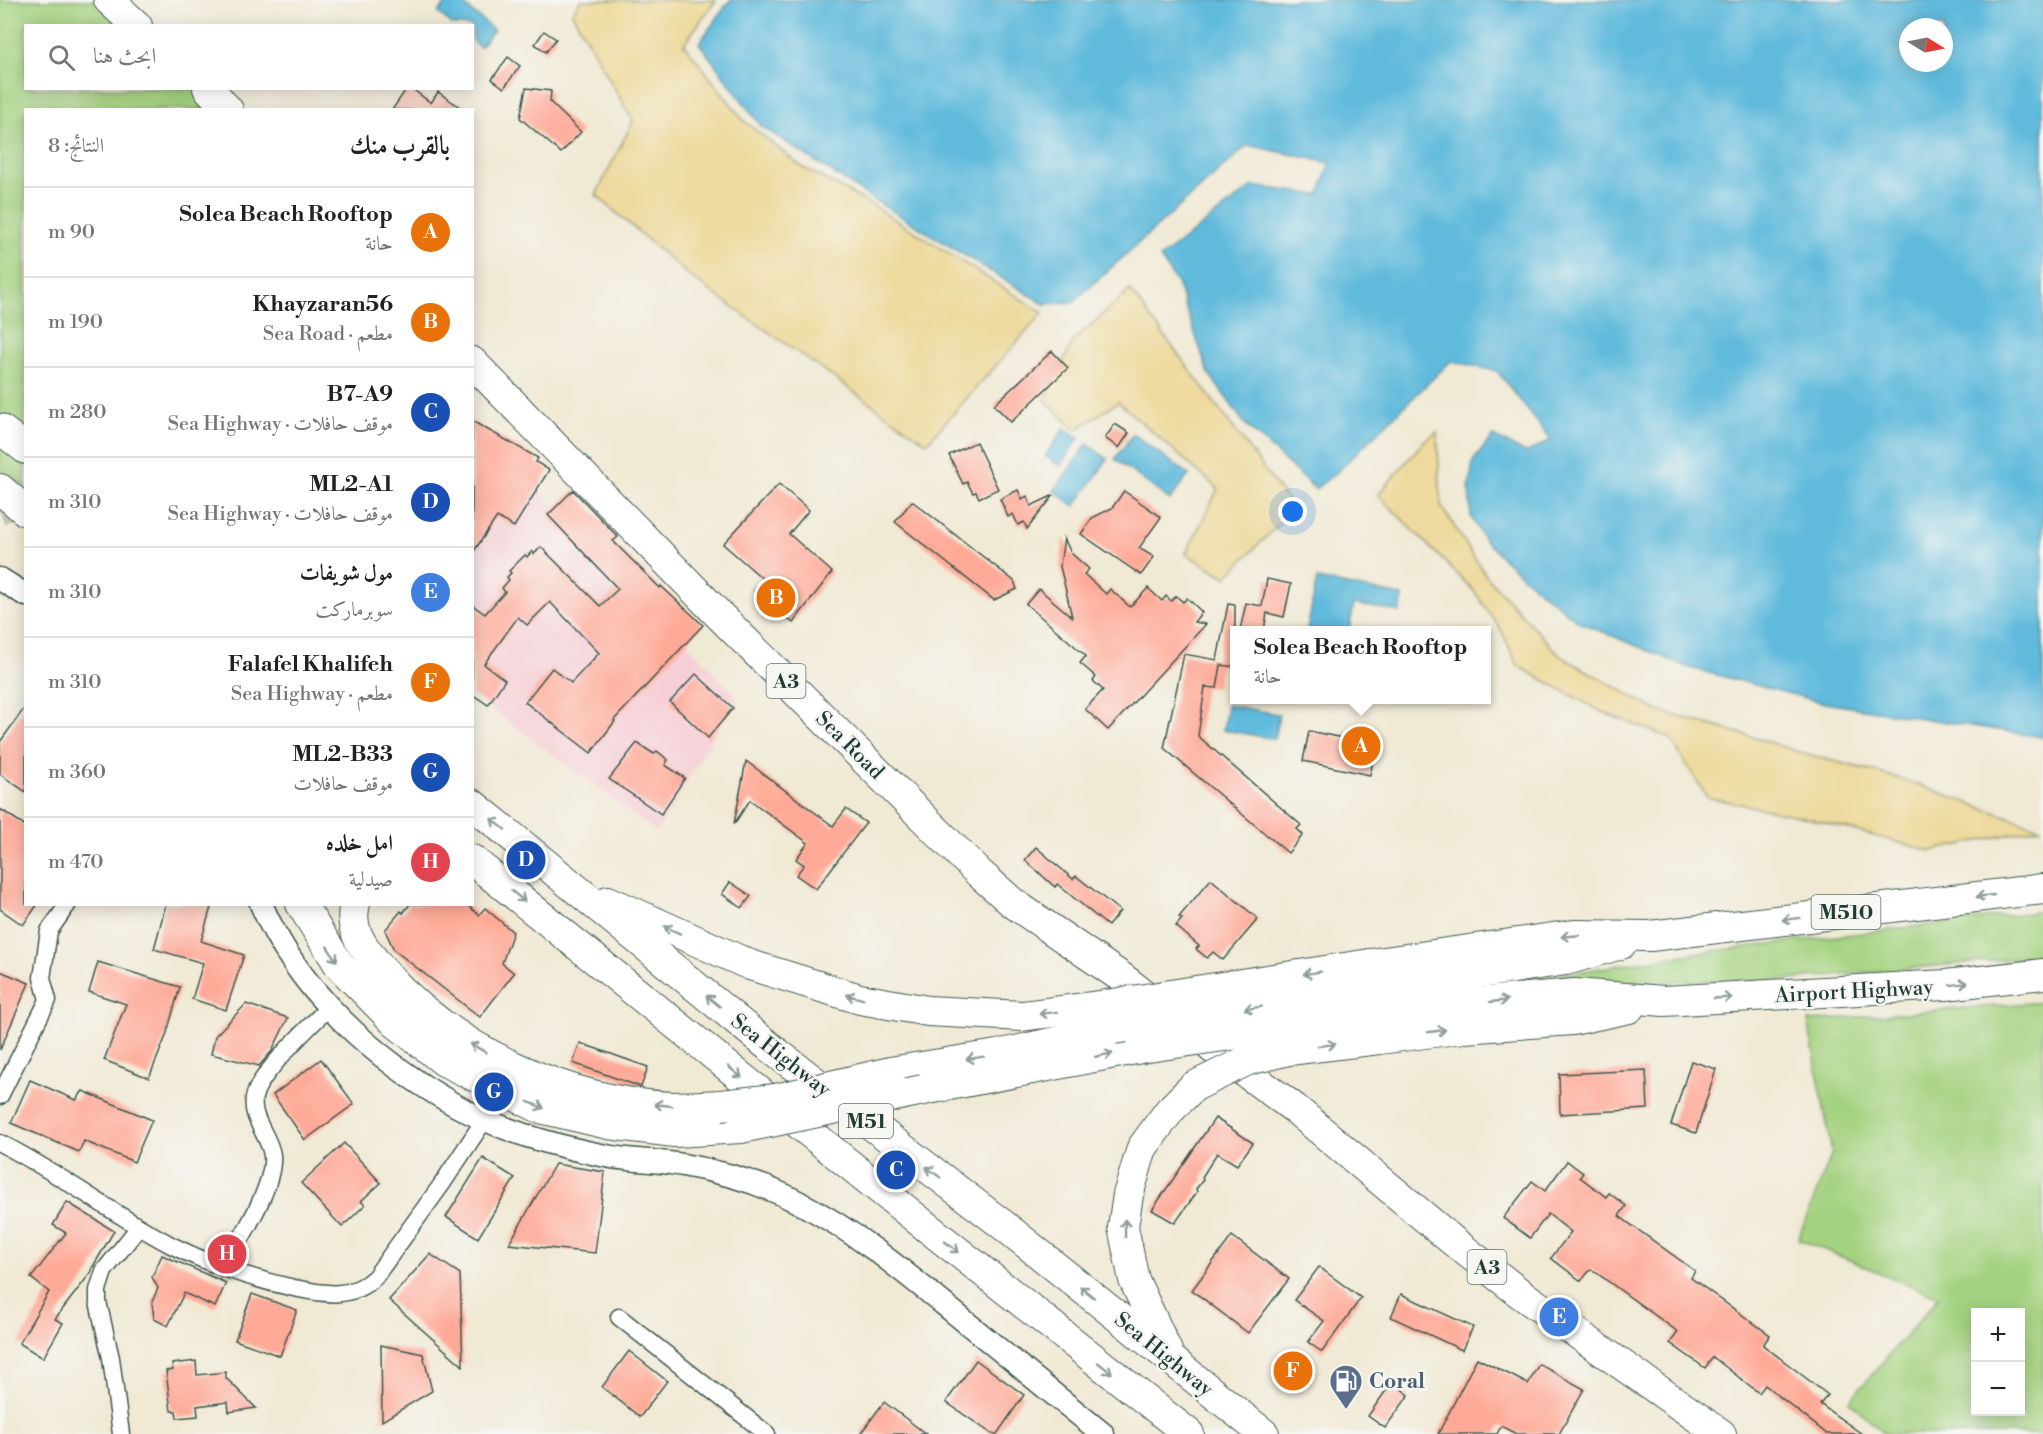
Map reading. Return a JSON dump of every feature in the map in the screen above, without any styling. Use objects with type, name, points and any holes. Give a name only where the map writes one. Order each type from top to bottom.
[{"type":"highway","points":[[109,0],[134,24]]},
{"type":"highway","points":[[137,0],[157,24]]},
{"type":"highway","points":[[210,90],[226,108]]},
{"type":"highway","name":"Sea Road","points":[[474,364],[722,618],[979,873],[1013,903],[1121,977],[1286,1102],[1453,1241],[1521,1294],[1721,1434]]},
{"type":"highway","points":[[0,429],[24,447]]},
{"type":"highway","points":[[0,489],[24,509]]},
{"type":"highway","name":"Sea Highway","points":[[474,806],[777,1053],[1007,1228],[1264,1434]]},
{"type":"highway","name":"Sea Highway","points":[[476,865],[1189,1434]]},
{"type":"highway","points":[[572,885],[750,965],[860,999],[928,1011],[1022,1016],[1110,1017],[1375,1002]]},
{"type":"highway","name":"M510","points":[[1375,1002],[1574,934],[1650,936],[2043,889]]},
{"type":"highway","points":[[302,906],[340,966],[396,1023],[444,1060],[540,1108],[608,1124],[675,1132],[741,1128],[1375,1002]]},
{"type":"highway","points":[[354,906],[353,930],[375,963],[396,986],[463,1040],[511,1066],[556,1084],[614,1099],[669,1107],[721,1105],[775,1099],[891,1072],[998,1055],[1110,1017]]},
{"type":"highway","name":"Airport Highway","points":[[1375,1002],[1516,999],[1575,994],[1664,1001],[1946,985],[2043,974]]},
{"type":"highway","points":[[1172,1361],[1134,1280],[1123,1227],[1128,1195],[1142,1148],[1170,1110],[1193,1087],[1248,1060],[1289,1050],[1375,1002]]},
{"type":"street","points":[[0,579],[24,594]]},
{"type":"street","points":[[0,1096],[48,1000],[42,978],[49,931],[67,906]]},
{"type":"street","points":[[262,906],[288,955],[307,983],[329,1007],[357,1034],[409,1075],[456,1106],[522,1134],[562,1147],[605,1156],[682,1165],[720,1173],[755,1183],[799,1202],[843,1227],[883,1256],[1103,1434]]},
{"type":"street","points":[[224,1268],[264,1192],[272,1166],[269,1144],[255,1115],[254,1095],[266,1074],[329,1007]]},
{"type":"street","points":[[0,1143],[173,1246],[224,1268],[273,1284],[342,1294],[365,1287],[375,1277],[403,1240],[485,1119]]},
{"type":"street","points":[[122,1434],[111,1358],[98,1302],[98,1290],[104,1271],[139,1227]]},
{"type":"street","points":[[619,1317],[767,1434]]},
{"type":"shaded area","points":[[474,423],[737,696],[657,832],[474,696]]},
{"type":"green space","points":[[0,0],[122,0],[153,24],[24,24],[24,90],[215,90],[233,108],[24,108],[24,486],[0,469]]},
{"type":"green space","points":[[2043,911],[2043,956],[1786,980],[1604,982],[1454,991],[1697,953]]},
{"type":"green space","points":[[2043,1002],[2043,1434],[1885,1434],[1849,1401],[1939,1297],[1798,1239],[1832,1153],[1808,1021]]},
{"type":"sand","points":[[581,0],[716,0],[684,44],[743,120],[802,167],[874,206],[1043,313],[927,443],[693,279],[596,195],[633,121],[572,13]]},
{"type":"sand","points":[[1130,290],[1294,509],[1226,577],[1186,554],[1218,489],[1118,402],[1076,430],[1045,400],[1073,341]]},
{"type":"sand","points":[[1437,432],[1441,506],[1487,577],[1560,656],[1658,711],[1898,778],[2040,828],[1930,851],[1808,818],[1707,797],[1670,738],[1602,712],[1518,666],[1501,630],[1474,591],[1378,495],[1425,440]]},
{"type":"water","points":[[449,0],[458,0],[494,30],[480,47],[474,43],[474,24],[452,24],[438,13]]},
{"type":"water","points":[[730,0],[2043,0],[2043,737],[1825,703],[1690,668],[1579,622],[1524,578],[1485,541],[1471,517],[1469,489],[1473,461],[1493,436],[1526,453],[1551,440],[1497,371],[1451,361],[1336,473],[1315,489],[1245,424],[1209,374],[1177,283],[1160,258],[1253,186],[1319,195],[1330,163],[1248,145],[1073,302],[1044,304],[876,201],[761,126],[699,43]]},
{"type":"water","points":[[1064,428],[1079,438],[1060,466],[1045,456]]},
{"type":"water","points":[[1133,434],[1189,475],[1170,500],[1115,459]]},
{"type":"water","points":[[1087,444],[1108,459],[1075,506],[1054,491]]},
{"type":"water","points":[[1317,579],[1403,596],[1400,612],[1354,604],[1350,626],[1308,626]]},
{"type":"water","points":[[1227,705],[1279,714],[1275,739],[1223,730]]},
{"type":"building","points":[[544,31],[556,39],[546,52],[535,44]]},
{"type":"building","points":[[508,57],[520,66],[504,88],[492,79]]},
{"type":"building","points":[[526,88],[551,91],[550,102],[581,132],[561,153],[520,118]]},
{"type":"building","points":[[406,90],[414,90],[431,103],[438,92],[461,108],[393,108]]},
{"type":"building","points":[[1052,351],[1068,368],[1011,422],[994,405]]},
{"type":"building","points":[[474,422],[538,458],[536,462],[549,470],[514,527],[497,517],[474,551]]},
{"type":"building","points":[[1115,424],[1129,433],[1119,448],[1105,438]]},
{"type":"building","points":[[976,442],[998,489],[979,498],[967,482],[963,484],[949,455]]},
{"type":"building","points":[[779,484],[809,510],[789,534],[832,572],[793,623],[754,591],[763,579],[723,544]]},
{"type":"building","points":[[573,490],[618,537],[613,541],[660,588],[661,586],[703,625],[614,720],[591,753],[525,702],[552,668],[571,683],[599,653],[550,602],[527,625],[518,617],[484,664],[505,680],[488,705],[474,695],[474,606],[485,614],[505,592],[502,588],[509,580],[507,577],[511,573],[509,571],[525,555],[527,557],[532,551],[534,554],[541,547],[600,606],[618,589],[548,515]]},
{"type":"building","points":[[1018,490],[1022,499],[1027,496],[1031,506],[1054,495],[1027,529],[1024,522],[1018,525],[1013,514],[1008,517],[1000,499]]},
{"type":"building","points":[[1124,491],[1161,517],[1139,548],[1154,557],[1141,575],[1081,534],[1092,518],[1112,508]]},
{"type":"building","points":[[912,501],[1014,581],[1017,589],[994,600],[895,522]]},
{"type":"building","points":[[1064,538],[1071,553],[1089,569],[1084,574],[1106,594],[1110,589],[1130,607],[1148,588],[1162,601],[1166,596],[1171,601],[1176,596],[1183,602],[1187,598],[1202,612],[1194,622],[1206,624],[1108,730],[1085,709],[1103,690],[1093,681],[1096,677],[1080,663],[1086,656],[1026,604],[1039,589],[1072,617],[1060,566]]},
{"type":"building","points":[[1267,579],[1291,584],[1284,617],[1267,613],[1265,626],[1241,626],[1246,603],[1262,606]]},
{"type":"building","points":[[1228,604],[1235,605],[1235,626],[1230,626],[1230,666],[1221,665],[1217,688],[1205,687],[1198,736],[1301,825],[1297,829],[1303,835],[1288,853],[1164,748],[1184,654],[1217,660]]},
{"type":"building","points":[[696,674],[733,708],[708,738],[670,702]]},
{"type":"building","points":[[24,709],[24,791],[0,774],[0,742]]},
{"type":"building","points":[[1309,731],[1368,743],[1368,749],[1375,751],[1370,775],[1303,761]]},
{"type":"building","points":[[637,743],[654,754],[657,751],[668,760],[665,765],[685,778],[661,814],[609,779]]},
{"type":"building","points":[[746,761],[833,826],[846,809],[866,823],[816,889],[796,875],[804,865],[796,859],[808,843],[750,800],[734,824]]},
{"type":"building","points":[[0,809],[24,825],[24,906],[37,906],[23,925],[0,909]]},
{"type":"building","points":[[1036,847],[1073,879],[1076,876],[1120,911],[1108,926],[1057,884],[1055,887],[1025,860]]},
{"type":"building","points":[[1211,879],[1258,919],[1223,960],[1213,952],[1207,958],[1196,949],[1199,946],[1176,926],[1182,919],[1179,917]]},
{"type":"building","points":[[730,882],[751,896],[742,908],[722,894]]},
{"type":"building","points":[[165,906],[211,906],[201,941],[244,955],[226,1010],[192,999],[203,963],[154,949]]},
{"type":"building","points":[[408,906],[468,906],[479,915],[485,908],[513,932],[502,963],[514,973],[480,1017],[394,950],[385,930],[401,911],[403,913]]},
{"type":"building","points":[[98,962],[180,987],[166,1036],[149,1078],[104,1060],[126,1004],[89,992]]},
{"type":"building","points":[[0,971],[29,983],[0,1050]]},
{"type":"building","points":[[246,1004],[288,1018],[272,1051],[259,1066],[211,1054],[215,1036]]},
{"type":"building","points":[[580,1043],[648,1067],[641,1087],[573,1063]]},
{"type":"building","points":[[321,1059],[354,1104],[305,1140],[273,1095]]},
{"type":"building","points":[[1691,1061],[1716,1069],[1696,1133],[1671,1125]]},
{"type":"building","points":[[1646,1070],[1648,1109],[1560,1114],[1559,1074]]},
{"type":"building","points":[[30,1080],[76,1100],[83,1091],[152,1120],[134,1162],[84,1141],[79,1152],[11,1123]]},
{"type":"building","points":[[1215,1118],[1253,1143],[1237,1165],[1217,1153],[1202,1177],[1203,1180],[1196,1189],[1197,1192],[1175,1223],[1152,1210]]},
{"type":"building","points":[[344,1143],[381,1183],[361,1201],[365,1205],[342,1227],[301,1183]]},
{"type":"building","points":[[483,1158],[515,1178],[478,1238],[446,1217]]},
{"type":"building","points":[[1567,1161],[1583,1173],[1580,1177],[1606,1197],[1609,1193],[1626,1206],[1619,1216],[1695,1271],[1691,1278],[1770,1335],[1763,1345],[1828,1395],[1820,1404],[1862,1434],[1827,1434],[1765,1385],[1759,1393],[1713,1357],[1705,1368],[1670,1343],[1678,1332],[1591,1269],[1581,1281],[1551,1258],[1571,1232],[1548,1214],[1530,1238],[1503,1218],[1532,1181],[1545,1191]]},
{"type":"building","points":[[555,1164],[605,1172],[595,1253],[509,1244]]},
{"type":"building","points":[[67,1202],[114,1231],[92,1271],[55,1319],[63,1323],[43,1358],[19,1343],[49,1292],[31,1278],[66,1233],[53,1225]]},
{"type":"building","points":[[1232,1236],[1289,1279],[1248,1333],[1192,1290]]},
{"type":"building","points":[[430,1254],[460,1274],[463,1366],[389,1300]]},
{"type":"building","points":[[162,1255],[226,1283],[215,1307],[184,1293],[168,1326],[154,1319],[152,1302],[158,1288],[152,1277]]},
{"type":"building","points":[[1319,1267],[1361,1298],[1322,1352],[1308,1342],[1324,1321],[1294,1300]]},
{"type":"building","points":[[252,1294],[297,1310],[280,1356],[235,1340]]},
{"type":"building","points":[[1401,1294],[1473,1327],[1462,1350],[1391,1317]]},
{"type":"building","points":[[381,1345],[423,1354],[432,1391],[382,1421]]},
{"type":"building","points":[[629,1351],[667,1381],[640,1417],[602,1387]]},
{"type":"building","points":[[1477,1358],[1528,1384],[1539,1364],[1584,1389],[1559,1434],[1516,1434],[1501,1426],[1497,1434],[1438,1434]]},
{"type":"building","points":[[976,1360],[1024,1395],[997,1434],[992,1434],[946,1402]]},
{"type":"building","points":[[196,1361],[197,1375],[226,1372],[226,1378],[256,1408],[229,1412],[228,1402],[197,1406],[198,1416],[177,1418],[176,1411],[171,1411],[166,1371],[173,1370],[172,1364]]},
{"type":"building","points":[[1392,1382],[1409,1395],[1385,1428],[1368,1416]]},
{"type":"building","points":[[884,1402],[926,1434],[860,1434]]},
{"type":"tunnel","points":[[0,513],[24,503]]},
{"type":"place","name":"Khayzaran56","points":[[776,598]]},
{"type":"place","name":"Solea Beach Rooftop","points":[[1361,746]]},
{"type":"place","name":"ML2-A1","points":[[526,860]]},
{"type":"place","name":"ML2-B33","points":[[494,1092]]},
{"type":"place","name":"B7-A9","points":[[896,1170]]},
{"type":"place","name":"امل خلده","points":[[227,1254]]},
{"type":"place","name":"مول شويفات","points":[[1559,1317]]},
{"type":"place","name":"Falafel Khalifeh","points":[[1293,1371]]},
{"type":"place","name":"Coral","points":[[1346,1410]]}]
